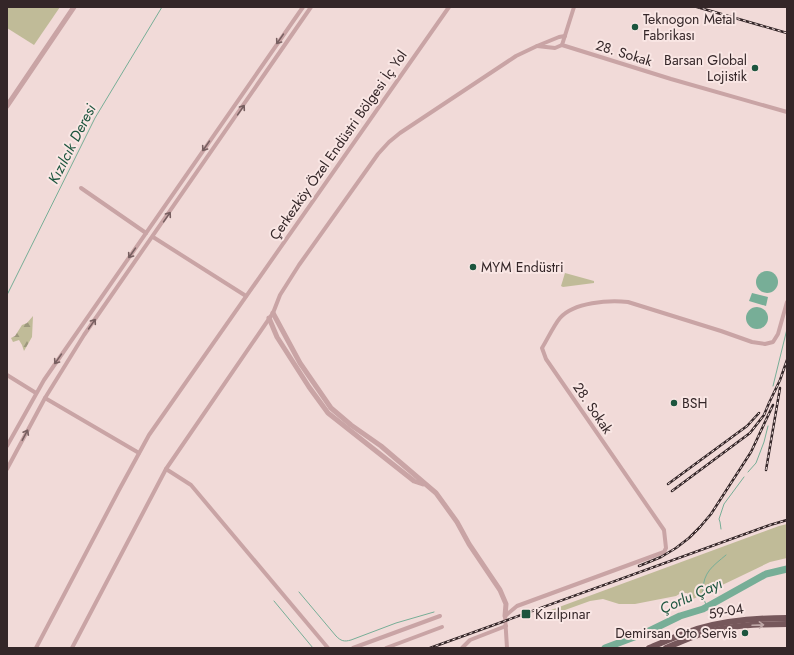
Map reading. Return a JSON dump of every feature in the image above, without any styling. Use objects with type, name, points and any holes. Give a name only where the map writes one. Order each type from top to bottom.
[{"type":"main road","name":"59-04","points":[[648,648],[699,628],[734,620],[787,618]]},
{"type":"main road","name":"59-04","points":[[666,648],[701,634],[724,629],[751,625],[787,624]]},
{"type":"street","points":[[7,106],[74,7]]},
{"type":"street","points":[[7,446],[44,380],[302,7]]},
{"type":"street","points":[[7,469],[45,398],[84,335],[312,7]]},
{"type":"street","name":"Çerkezköy Özel Endüstri Bölgesi İç Yol","points":[[36,648],[149,435],[448,7]]},
{"type":"street","points":[[537,46],[554,48],[562,45],[574,7]]},
{"type":"street","points":[[72,648],[166,469],[270,318],[280,295],[299,265],[378,154],[400,133],[516,56],[559,37],[566,36]]},
{"type":"street","name":"28. Sokak","points":[[562,45],[787,112]]},
{"type":"street","points":[[81,188],[146,233]]},
{"type":"street","points":[[153,237],[246,296]]},
{"type":"street","name":"28. Sokak","points":[[506,616],[517,606],[664,552],[666,548],[664,530],[546,359],[542,348],[559,319],[565,313],[595,303],[618,301],[628,302],[752,342],[765,344],[773,342],[778,334],[787,302]]},
{"type":"street","points":[[273,313],[300,363],[331,408],[351,425],[381,446],[426,484],[436,493],[452,516],[496,584],[506,604],[506,648]]},
{"type":"street","points":[[270,318],[277,337],[308,387],[328,413],[414,481],[426,484]]},
{"type":"street","points":[[7,375],[36,393]]},
{"type":"street","points":[[45,398],[139,453]]},
{"type":"street","points":[[166,469],[191,484],[328,648]]},
{"type":"street","points":[[353,648],[440,616]]},
{"type":"street","points":[[462,648],[470,640],[506,626]]},
{"type":"street","points":[[386,648],[442,627]]},
{"type":"green space","points":[[7,7],[60,7],[34,45],[7,28]]},
{"type":"green space","points":[[565,273],[594,281],[594,283],[563,287],[561,286]]},
{"type":"green space","points":[[33,316],[32,337],[24,351],[19,340],[13,342],[11,338],[15,336],[22,325],[27,323]]},
{"type":"green space","points":[[787,524],[787,558],[770,562],[691,600],[687,593],[681,593],[676,596],[635,604],[619,604],[603,599],[590,601],[554,614],[551,610],[779,526]]},
{"type":"shaded area","points":[[767,271],[775,274],[778,282],[775,290],[767,293],[759,290],[756,282],[759,274]]},
{"type":"shaded area","points":[[752,293],[768,297],[766,306],[749,301]]},
{"type":"shaded area","points":[[757,307],[765,310],[768,318],[765,326],[757,329],[749,326],[746,318],[749,310]]},
{"type":"waterway","name":"Kızılcık Deresi","points":[[7,295],[95,118],[162,7]]},
{"type":"waterway","points":[[773,386],[787,329]]},
{"type":"waterway","points":[[748,472],[756,463],[768,426]]},
{"type":"waterway","points":[[721,529],[719,519],[724,504],[744,477]]},
{"type":"waterway","points":[[707,607],[703,595],[703,584],[710,570],[726,555]]},
{"type":"waterway","name":"Çorlu Çayı","points":[[605,648],[645,633],[680,616],[703,609],[766,574],[787,569]]},
{"type":"waterway","points":[[299,592],[336,636],[344,641],[434,612]]},
{"type":"waterway","points":[[274,601],[313,648]]},
{"type":"railway","points":[[697,7],[787,33]]},
{"type":"railway","points":[[672,491],[750,433],[764,415],[780,380],[787,360]]},
{"type":"railway","points":[[766,470],[780,388]]},
{"type":"railway","points":[[639,566],[661,557],[676,548],[689,538],[711,514],[751,452],[773,405]]},
{"type":"railway","points":[[668,484],[747,426],[759,413]]},
{"type":"railway","points":[[430,648],[787,520]]},
{"type":"place","name":"Teknogon Metal Fabrikası","points":[[635,27]]},
{"type":"place","name":"Barsan Global Lojistik","points":[[755,68]]},
{"type":"place","name":"MYM Endüstri","points":[[473,267]]},
{"type":"place","name":"BSH","points":[[674,403]]},
{"type":"place","name":"Kızılpınar","points":[[526,614]]},
{"type":"place","name":"Demirsan Oto Servis","points":[[745,633]]}]
